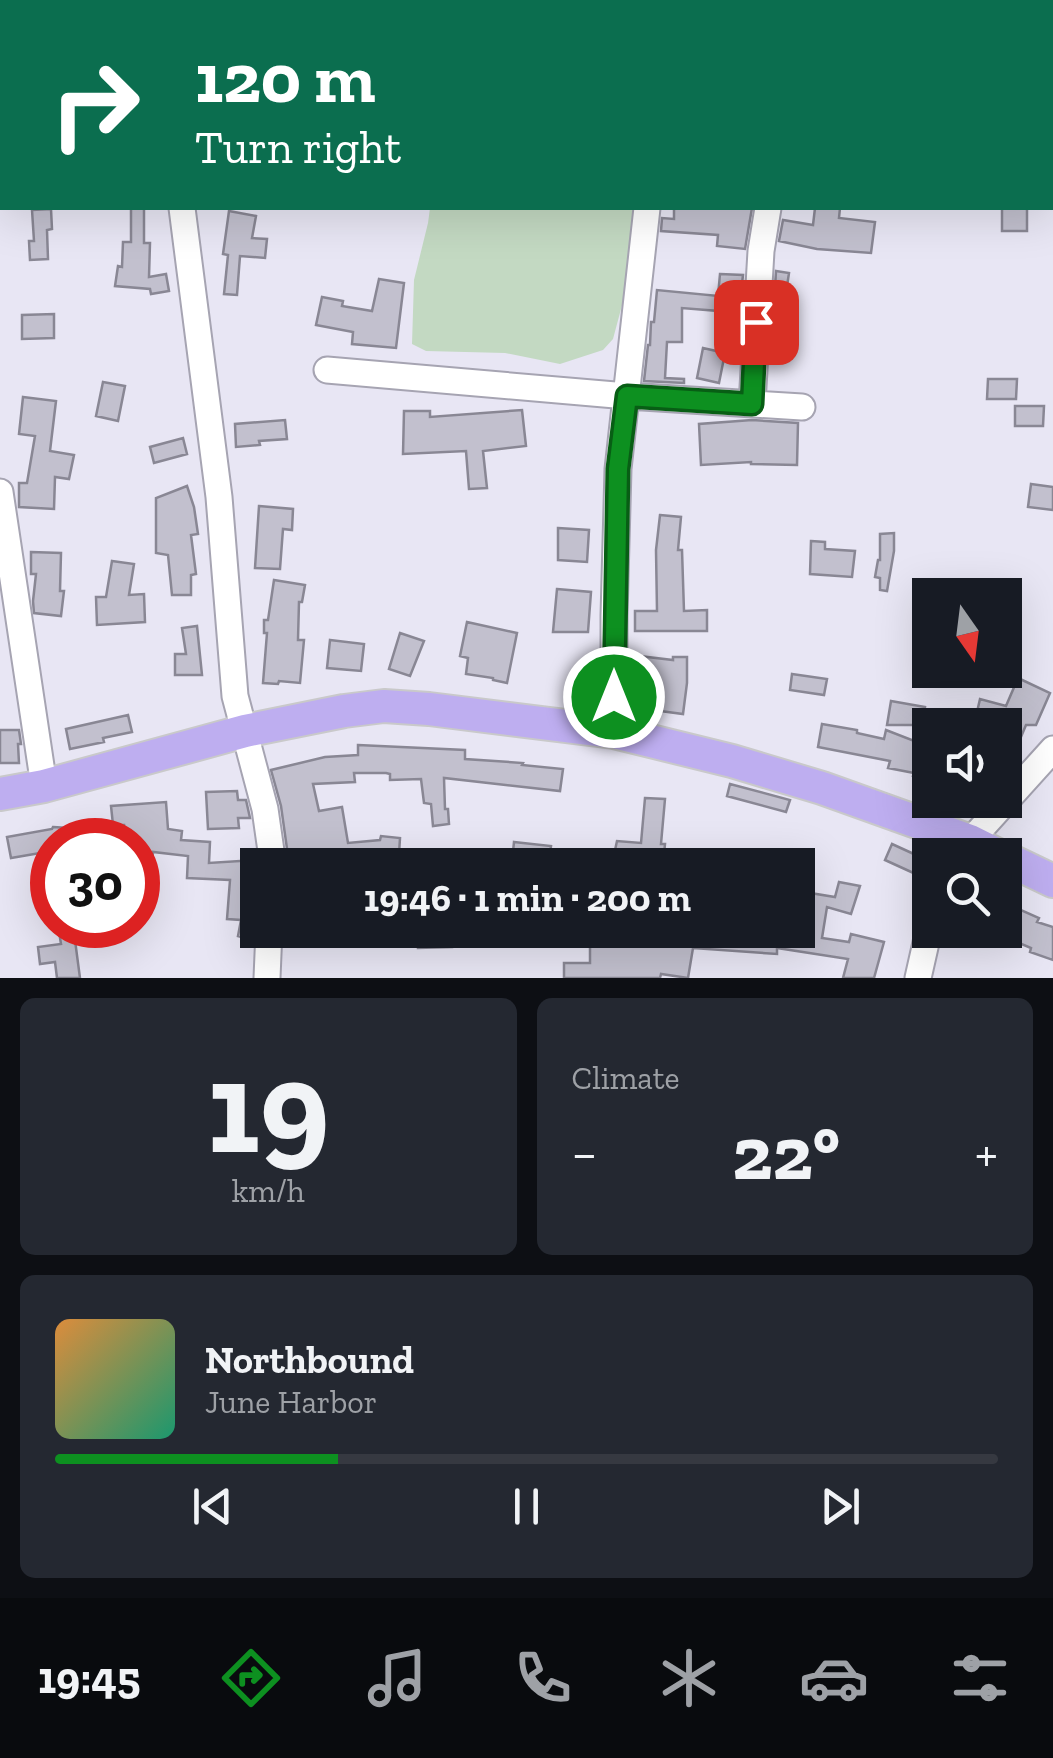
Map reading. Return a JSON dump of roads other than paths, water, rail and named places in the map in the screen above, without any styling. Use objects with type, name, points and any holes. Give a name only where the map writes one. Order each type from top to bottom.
[{"type":"main road","points":[[0,794],[44,786],[245,730],[384,706],[614,732],[822,788],[949,838]]},
{"type":"main road","points":[[1022,868],[1053,881]]},
{"type":"street","points":[[182,210],[219,497],[236,696],[265,809],[271,848]]},
{"type":"street","points":[[614,732],[618,488],[647,210]]},
{"type":"street","points":[[752,404],[761,250],[768,210]]},
{"type":"street","points":[[328,370],[627,396],[802,406]]},
{"type":"street","points":[[0,492],[44,786]]},
{"type":"street","points":[[993,838],[1053,749]]},
{"type":"street","points":[[266,978],[268,948]]},
{"type":"street","points":[[918,978],[925,948]]}]
